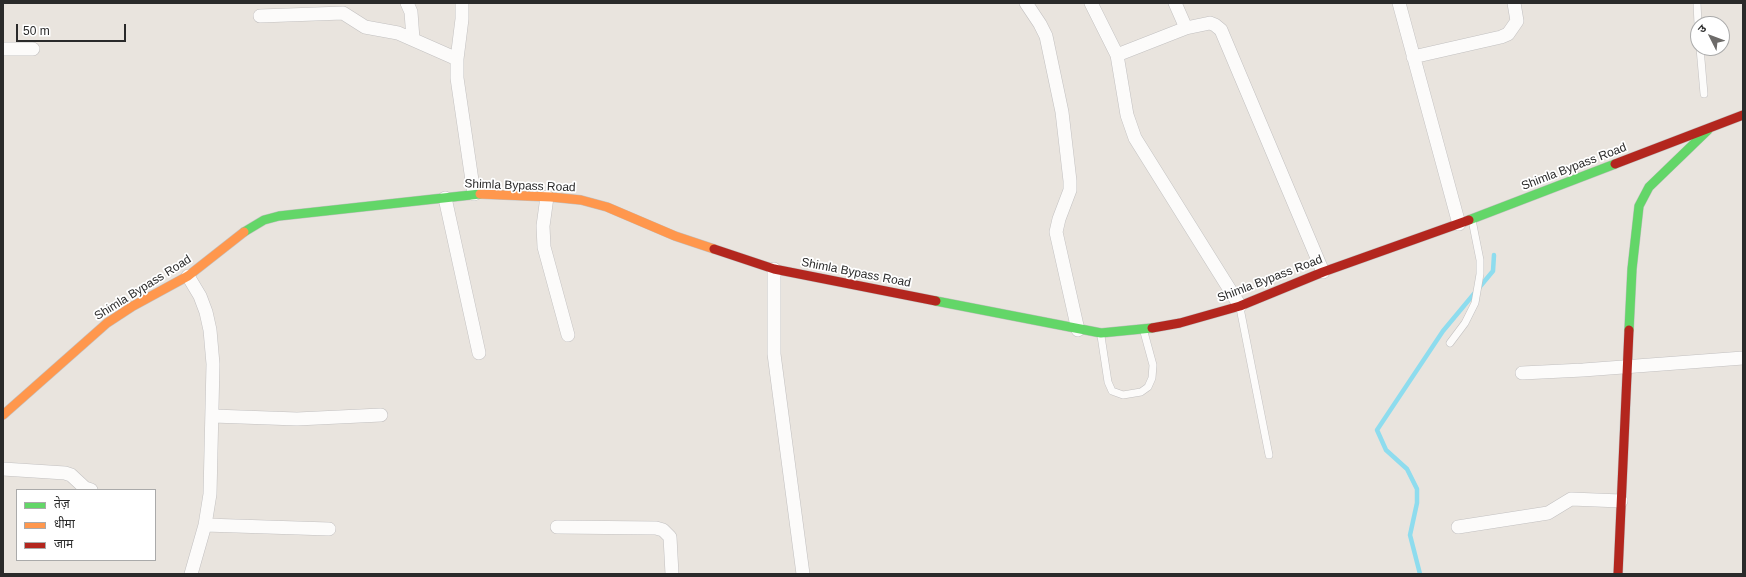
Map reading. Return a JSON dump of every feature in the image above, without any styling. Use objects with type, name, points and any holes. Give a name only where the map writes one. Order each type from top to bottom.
[{"type":"main road","name":"Shimla Bypass Road","points":[[3,415],[108,323],[133,306],[188,276],[251,226],[264,220],[279,216],[474,194],[581,200],[607,207],[675,236],[774,269],[1078,330],[1101,333],[1144,330],[1180,323],[1240,306],[1323,272],[1459,224],[1710,129],[1743,115]]},
{"type":"main road","points":[[1618,574],[1633,254],[1639,206],[1649,187],[1710,129]]},
{"type":"street","points":[[407,3],[411,12],[413,39]]},
{"type":"street","points":[[462,3],[462,19],[457,59],[457,78],[474,194]]},
{"type":"street","points":[[1026,3],[1046,36],[1062,112],[1070,190],[1059,219],[1056,232],[1078,330]]},
{"type":"street","points":[[1091,3],[1117,55],[1126,115],[1135,138],[1240,306]]},
{"type":"street","points":[[1175,3],[1186,28]]},
{"type":"street","points":[[1399,3],[1459,224]]},
{"type":"street","points":[[1413,56],[1501,37],[1508,34],[1517,22],[1514,3]]},
{"type":"street","points":[[260,16],[343,13],[365,27],[398,33],[457,59]]},
{"type":"street","points":[[1117,55],[1186,28],[1210,23],[1221,30],[1323,272]]},
{"type":"street","points":[[3,49],[33,49]]},
{"type":"street","points":[[547,197],[543,226],[544,247],[568,335]]},
{"type":"street","points":[[445,198],[479,353]]},
{"type":"street","points":[[774,269],[774,354],[803,574]]},
{"type":"street","points":[[188,276],[200,296],[210,330],[213,364],[210,494],[205,525],[191,574]]},
{"type":"street","points":[[1522,373],[1743,358]]},
{"type":"street","points":[[213,416],[296,419],[381,415]]},
{"type":"street","points":[[3,469],[59,471],[71,475],[82,486],[89,489]]},
{"type":"street","points":[[1458,528],[1548,513],[1571,499],[1621,500]]},
{"type":"street","points":[[205,525],[329,529]]},
{"type":"street","points":[[557,527],[656,528],[663,530],[670,537],[672,574]]},
{"type":"lane","points":[[1697,3],[1698,16]]},
{"type":"lane","points":[[1701,56],[1704,94]]},
{"type":"lane","points":[[1450,343],[1472,313],[1480,274],[1479,246],[1472,219]]},
{"type":"lane","points":[[1240,306],[1269,455]]},
{"type":"lane","points":[[1101,333],[1108,382],[1112,391],[1123,396],[1141,392],[1148,387],[1152,378],[1153,365],[1144,330]]},
{"type":"waterway","points":[[1420,574],[1410,535],[1417,503],[1417,489],[1407,469],[1386,450],[1377,430],[1443,331],[1493,271],[1494,255]]},
{"type":"traffic: fast","points":[[1629,330],[1632,269],[1639,206],[1649,187],[1708,130]]},
{"type":"traffic: fast","points":[[1469,220],[1615,164]]},
{"type":"traffic: fast","points":[[244,232],[264,220],[279,216],[480,194]]},
{"type":"traffic: fast","points":[[936,301],[1101,333],[1152,328]]},
{"type":"traffic: slow","points":[[480,194],[551,197],[581,200],[607,207],[675,236],[714,249]]},
{"type":"traffic: slow","points":[[3,415],[107,323],[133,306],[188,276],[244,232]]},
{"type":"traffic: jam","points":[[1615,164],[1743,115]]},
{"type":"traffic: jam","points":[[1152,328],[1180,323],[1240,306],[1323,272],[1469,220]]},
{"type":"traffic: jam","points":[[714,249],[774,269],[936,301]]},
{"type":"traffic: jam","points":[[1618,574],[1629,330]]}]
